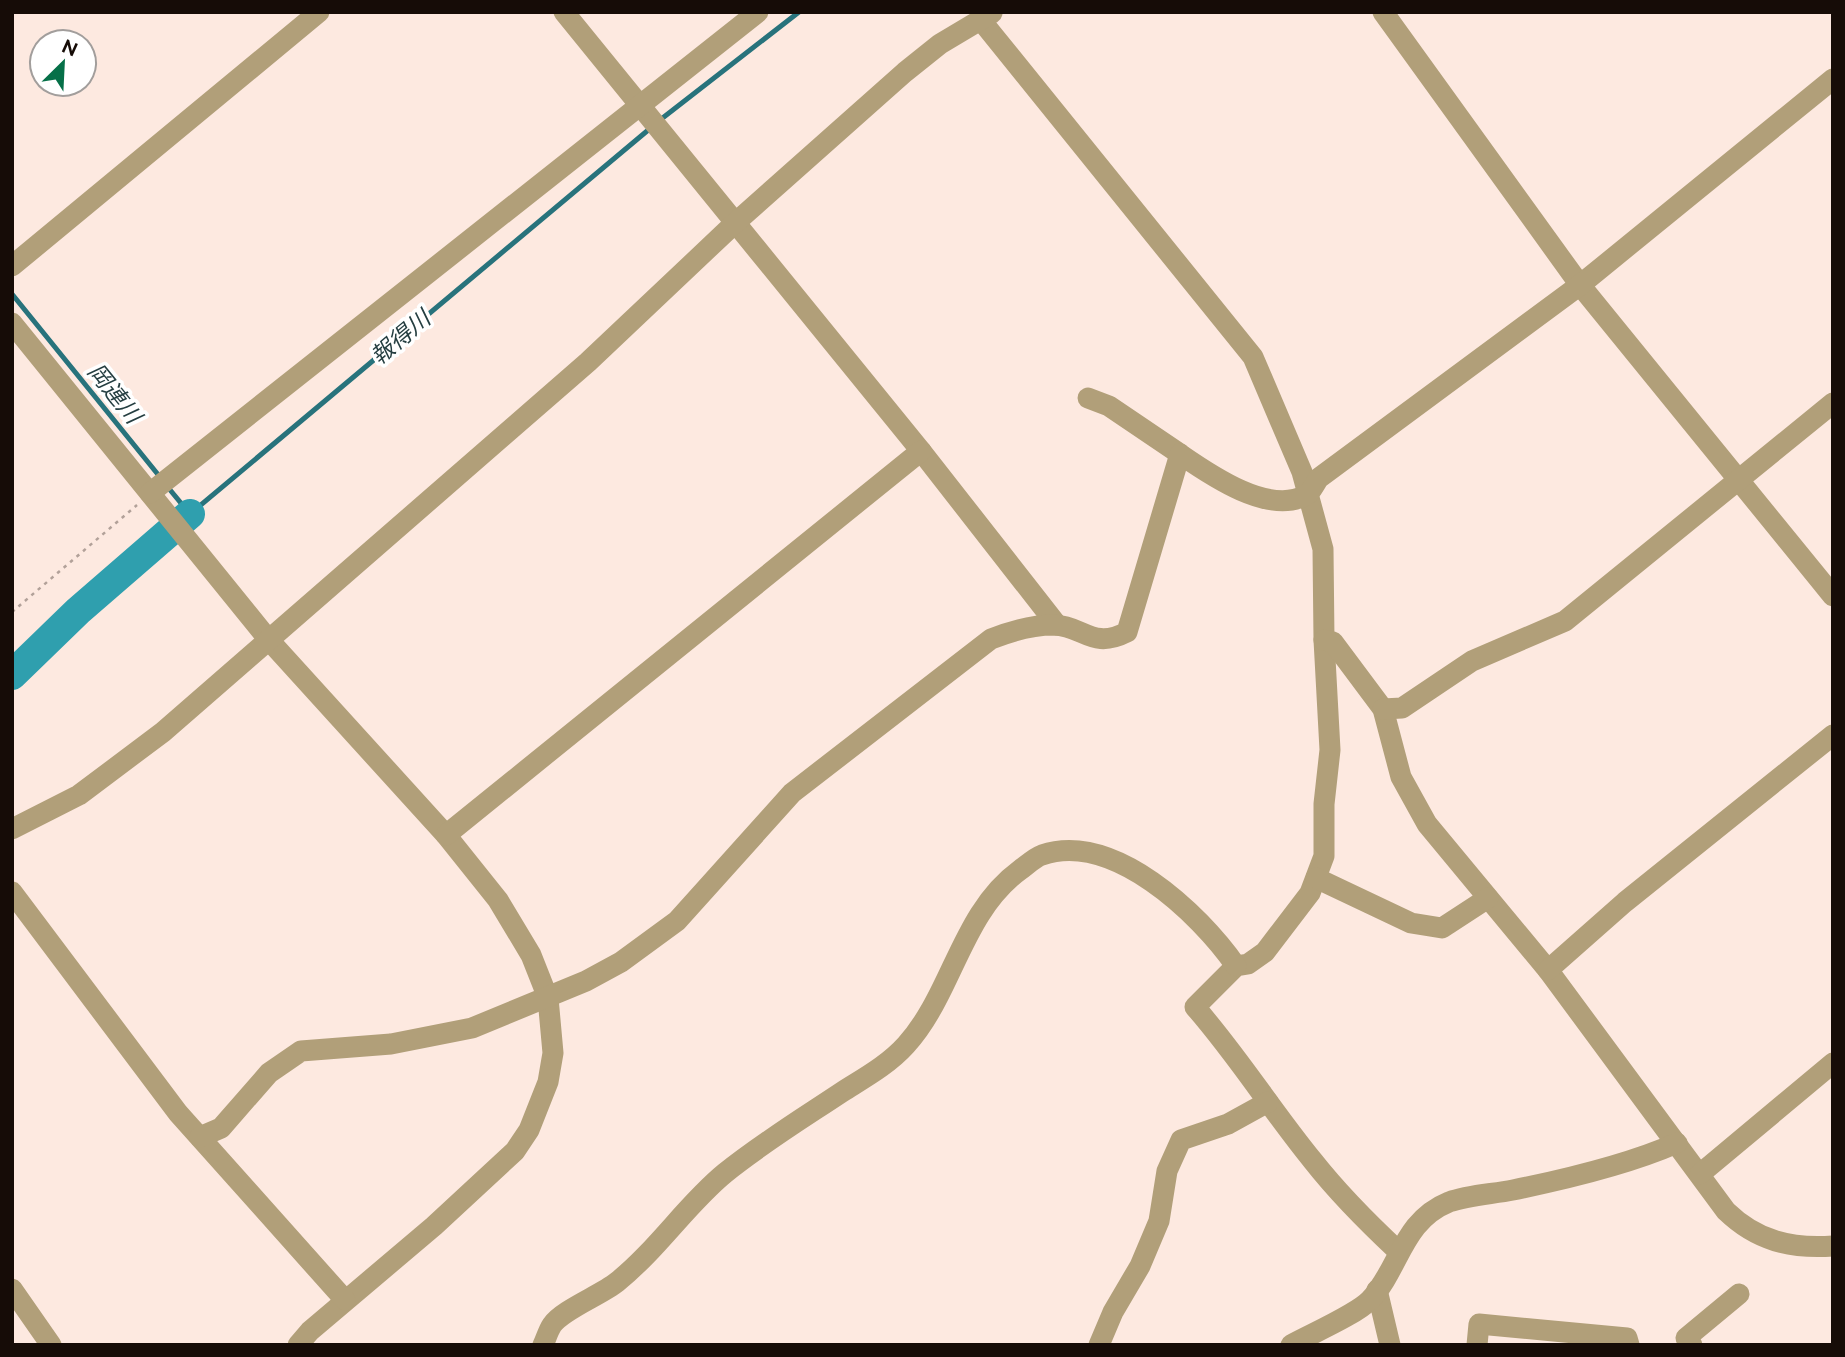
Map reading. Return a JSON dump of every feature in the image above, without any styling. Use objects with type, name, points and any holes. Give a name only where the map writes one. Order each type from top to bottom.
[{"type":"street","points":[[12,266],[319,12]]},
{"type":"street","points":[[564,12],[921,451],[1057,625]]},
{"type":"street","points":[[154,498],[645,111],[758,12]]},
{"type":"street","points":[[1383,12],[1580,285],[1737,482],[1833,596]]},
{"type":"street","points":[[12,829],[79,795],[124,763],[588,362],[734,223],[905,72],[940,44],[987,16],[1254,357],[1302,472],[1323,549],[1324,640],[1330,750],[1324,804],[1324,856],[1310,893],[1265,952],[1248,964],[1236,966],[1195,1007],[1228,1045],[1313,1161],[1359,1215],[1398,1251]]},
{"type":"street","points":[[1088,398],[1108,406],[1208,475],[1259,498],[1296,498],[1308,494],[1319,478],[1580,285],[1833,79]]},
{"type":"street","points":[[12,323],[268,639],[446,835],[498,900],[531,955],[548,998],[553,1053],[548,1082],[528,1130],[515,1151],[434,1226],[345,1300],[298,1345]]},
{"type":"street","points":[[1383,709],[1402,708],[1472,661],[1565,621],[1833,403]]},
{"type":"street","points":[[446,835],[921,451]]},
{"type":"street","points":[[200,1137],[221,1128],[270,1073],[301,1051],[391,1044],[472,1028],[548,998],[621,962],[677,921],[792,793],[990,639],[1017,629],[1057,625],[1094,640],[1115,639],[1126,632],[1180,454]]},
{"type":"street","points":[[1324,640],[1333,642],[1383,709],[1401,777],[1420,812],[1548,970],[1742,1227],[1774,1243],[1833,1246]]},
{"type":"street","points":[[1548,970],[1625,902],[1833,735]]},
{"type":"street","points":[[543,1345],[553,1323],[615,1284],[652,1252],[722,1175],[761,1145],[880,1068],[906,1046],[929,1012],[970,929],[993,896],[1015,874],[1040,855],[1076,849],[1140,875],[1184,905],[1219,942],[1236,966]]},
{"type":"street","points":[[1316,878],[1411,923],[1442,928],[1488,898]]},
{"type":"street","points":[[12,892],[177,1113],[345,1300]]},
{"type":"street","points":[[1700,1174],[1833,1063]]},
{"type":"street","points":[[1099,1345],[1113,1312],[1140,1266],[1159,1221],[1167,1171],[1181,1140],[1228,1124],[1268,1102]]},
{"type":"street","points":[[1306,1341],[1355,1312],[1377,1290],[1398,1251],[1424,1218],[1450,1202],[1515,1190],[1655,1153],[1677,1143]]},
{"type":"street","points":[[12,1289],[51,1345]]},
{"type":"street","points":[[1377,1290],[1390,1345]]},
{"type":"street","points":[[1692,1345],[1686,1338],[1739,1294]]},
{"type":"street","points":[[1478,1345],[1479,1324],[1554,1338],[1627,1338],[1629,1345]]},
{"type":"path","points":[[12,612],[154,498]]},
{"type":"waterway","name":"報得川","points":[[660,120],[799,12]]},
{"type":"waterway","name":"報得川","points":[[166,485],[190,514],[653,126]]},
{"type":"waterway","name":"岡連川","points":[[12,294],[160,477]]},
{"type":"waterway","name":"報得川","points":[[12,675],[78,611],[190,514]]}]
